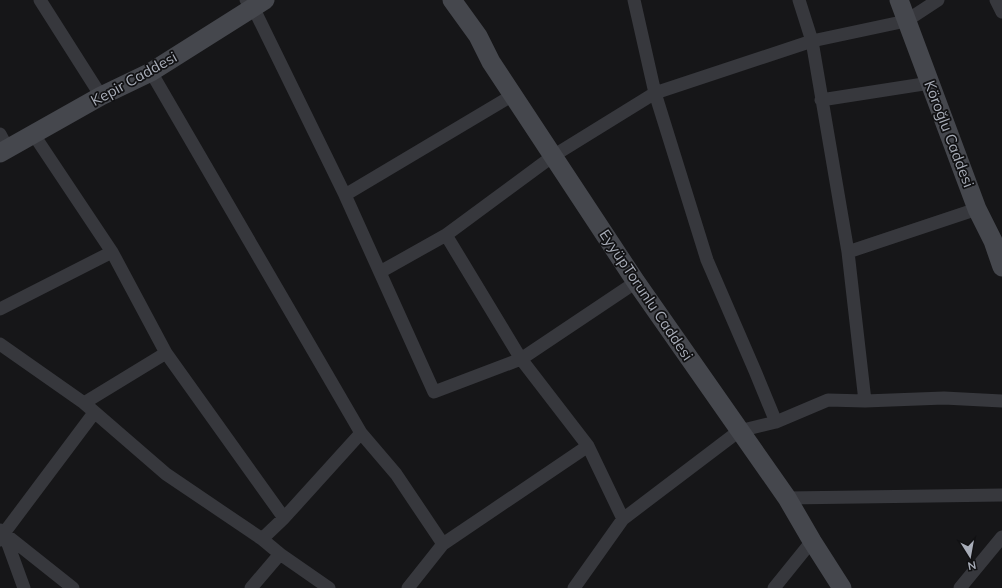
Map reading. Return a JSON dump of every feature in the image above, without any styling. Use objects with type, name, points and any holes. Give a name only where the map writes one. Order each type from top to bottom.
[{"type":"street","points":[[40,0],[101,96]]},
{"type":"street","name":"EyyüpTorunlu Caddesi","points":[[452,0],[478,36],[491,62],[636,282],[787,498],[812,542],[842,588]]},
{"type":"street","points":[[634,0],[655,93],[708,260],[776,422]]},
{"type":"street","points":[[799,0],[812,41],[848,252],[865,401]]},
{"type":"street","name":"Köroğlu Caddesi","points":[[899,0],[977,209],[998,240],[1002,267]]},
{"type":"street","points":[[380,272],[446,235],[553,156],[655,93],[812,41],[906,21],[938,0]]},
{"type":"street","points":[[996,0],[1002,12]]},
{"type":"street","points":[[255,2],[345,195],[434,392],[521,359],[636,282]]},
{"type":"street","name":"Kepir Caddesi","points":[[3,146],[34,135],[101,96],[151,72],[255,2]]},
{"type":"street","points":[[151,72],[361,433],[396,474],[443,544]]},
{"type":"street","points":[[821,100],[930,83]]},
{"type":"street","points":[[345,195],[513,95]]},
{"type":"street","points":[[34,135],[112,252],[166,353],[284,518]]},
{"type":"street","points":[[848,252],[977,209]]},
{"type":"street","points":[[446,235],[521,359],[588,446],[623,519]]},
{"type":"street","points":[[0,309],[112,252]]},
{"type":"street","points":[[0,344],[84,403],[166,474],[262,538],[280,554],[329,588]]},
{"type":"street","points":[[84,403],[166,353]]},
{"type":"street","points":[[574,588],[623,519],[740,431],[776,422],[828,400],[865,401],[944,398],[1002,401]]},
{"type":"street","points":[[1,534],[94,413]]},
{"type":"street","points":[[262,538],[284,518],[361,433]]},
{"type":"street","points":[[408,588],[443,544],[588,446]]},
{"type":"street","points":[[787,498],[1002,495]]},
{"type":"street","points":[[1,534],[24,588]]},
{"type":"street","points":[[1,534],[73,588]]},
{"type":"street","points":[[960,588],[1002,537]]},
{"type":"street","points":[[774,588],[812,542]]},
{"type":"street","points":[[251,588],[280,554]]}]
